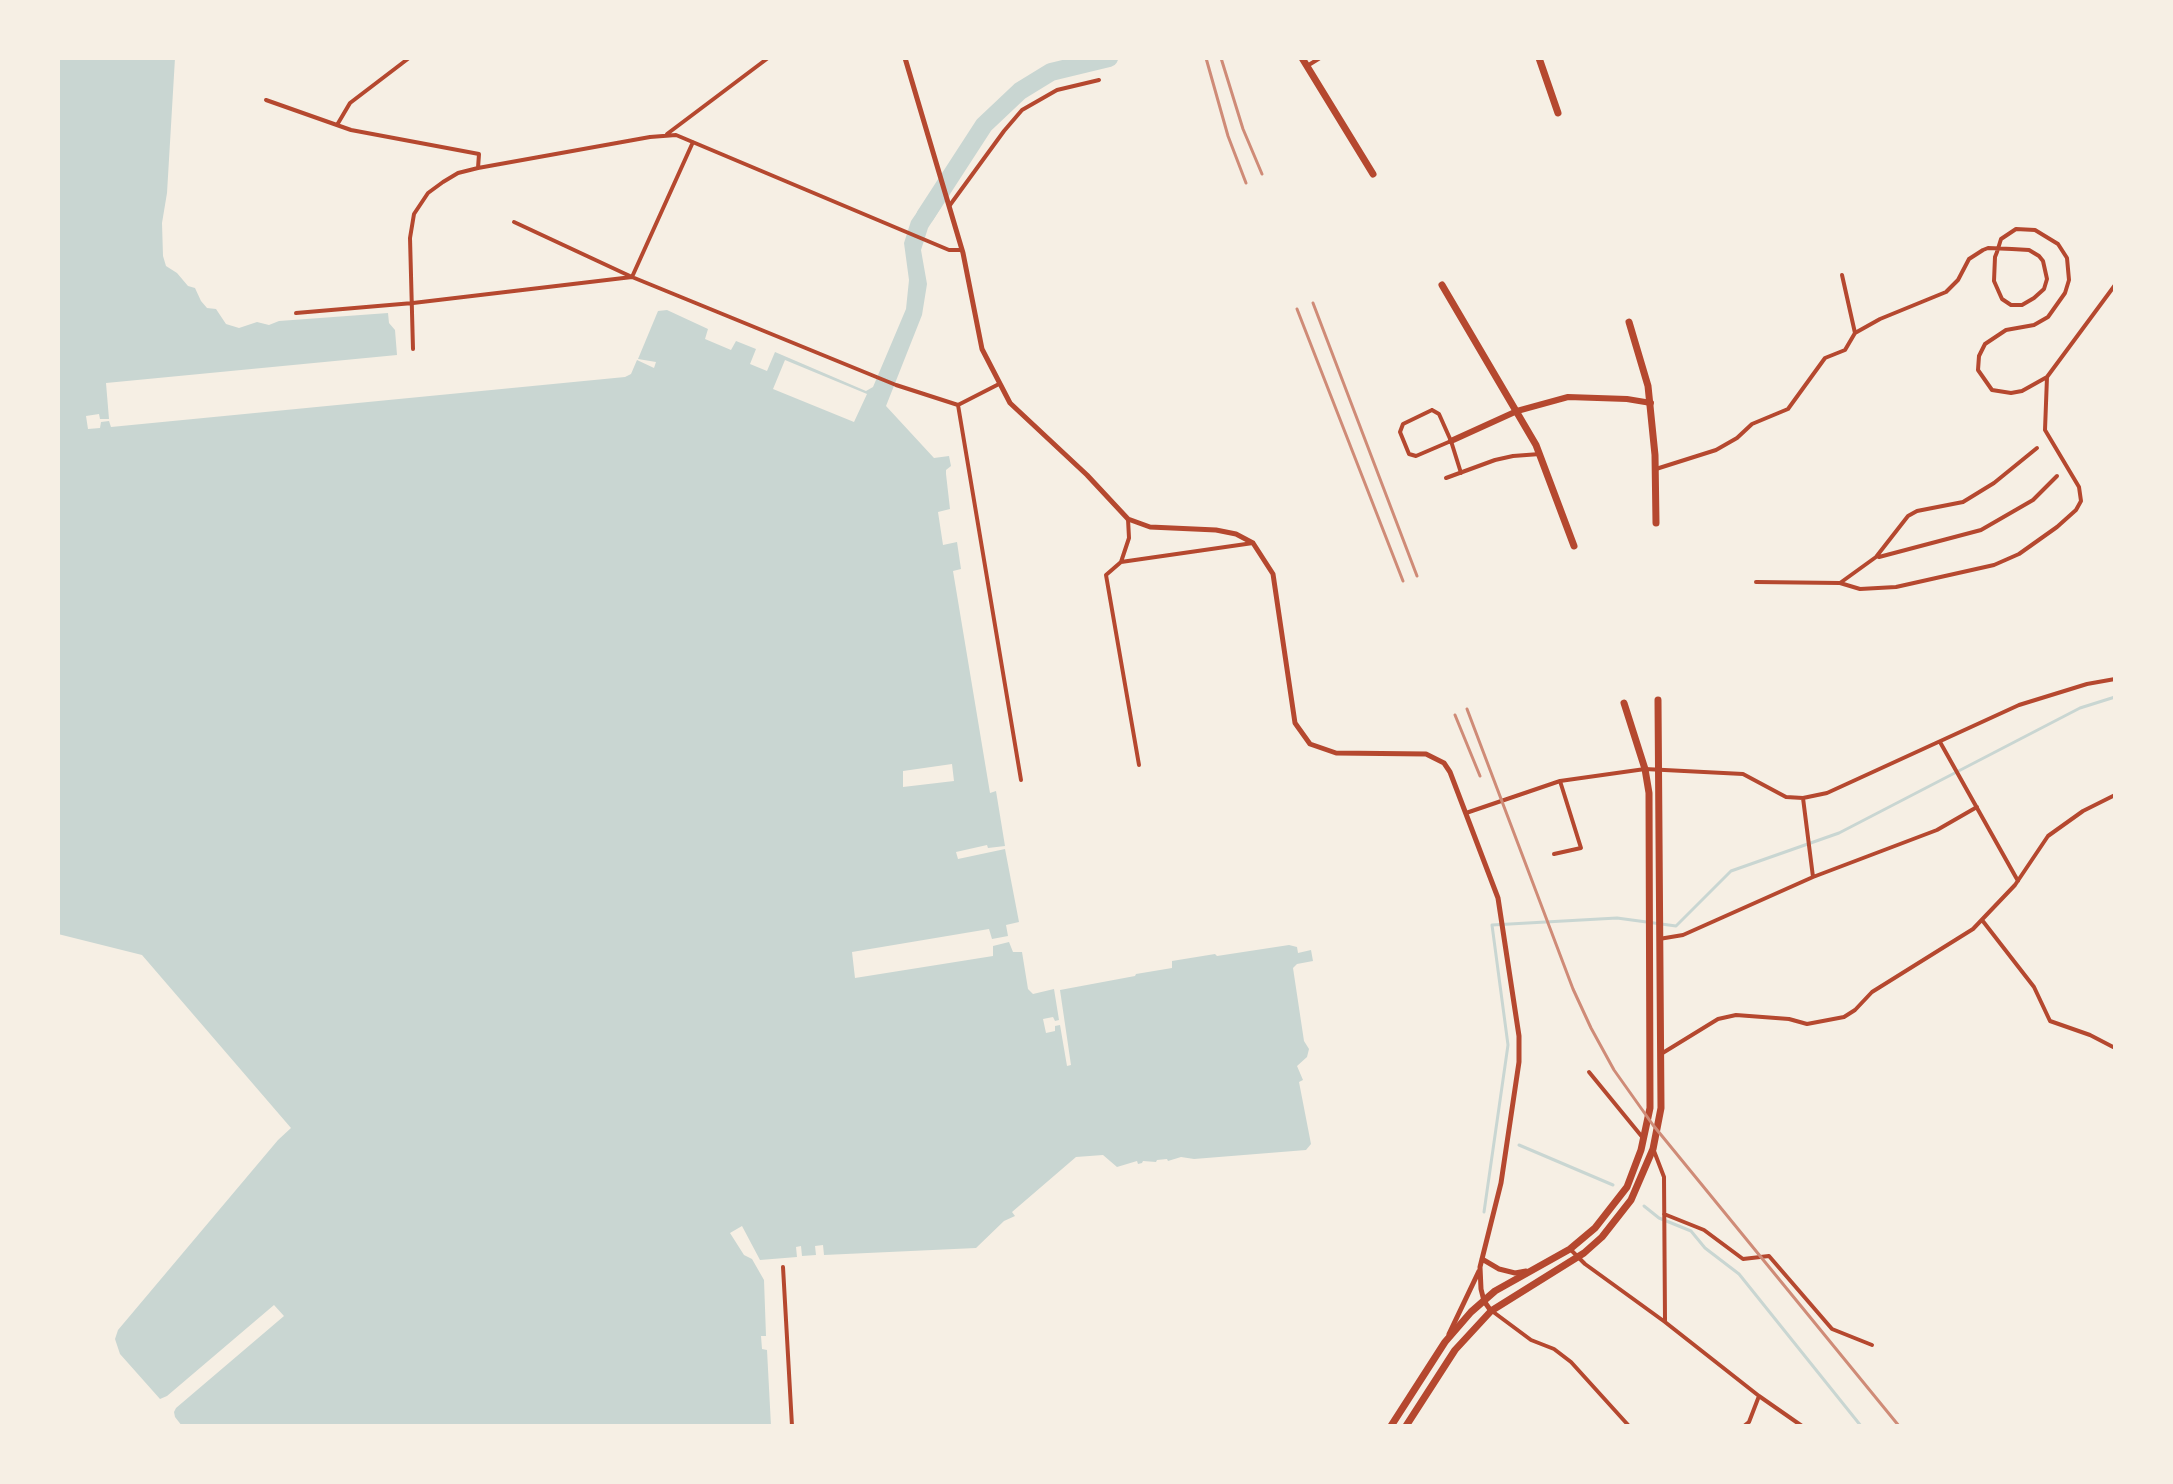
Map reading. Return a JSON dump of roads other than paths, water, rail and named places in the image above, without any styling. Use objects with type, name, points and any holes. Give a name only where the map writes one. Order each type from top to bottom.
[{"type":"highway","points":[[1539,58],[1558,113]]},
{"type":"highway","points":[[1304,62],[1373,174]]},
{"type":"highway","points":[[1442,285],[1541,454],[1574,546]]},
{"type":"highway","points":[[1629,322],[1644,365],[1651,403],[1656,523]]},
{"type":"highway","points":[[1406,1426],[1455,1350],[1491,1311],[1578,1256],[1602,1237],[1631,1200],[1653,1149],[1661,1108],[1658,700]]},
{"type":"highway","points":[[1392,1426],[1459,1324],[1495,1291],[1570,1249],[1595,1228],[1627,1187],[1644,1140],[1650,1108],[1649,793],[1645,769],[1624,703]]},
{"type":"main road","points":[[1451,441],[1517,411],[1568,397],[1651,403]]},
{"type":"street","points":[[337,125],[350,103],[409,58]]},
{"type":"street","points":[[665,136],[768,58]]},
{"type":"street","points":[[905,58],[962,250],[982,349],[1010,403],[1087,475],[1128,519],[1150,527],[1216,530],[1236,534],[1253,543],[1273,574],[1295,723],[1301,736],[1323,751],[1336,753],[1426,754],[1437,758],[1450,772],[1498,898],[1519,1036],[1519,1062],[1501,1183],[1480,1267],[1445,1342]]},
{"type":"street","points":[[1304,62],[1320,58]]},
{"type":"street","points":[[949,202],[1022,110],[1057,90],[1099,80]]},
{"type":"street","points":[[266,100],[351,130],[479,154],[478,168]]},
{"type":"street","points":[[413,349],[410,238],[414,214],[428,193],[443,182],[458,173],[478,168],[676,135],[949,250],[962,250]]},
{"type":"street","points":[[632,277],[693,142]]},
{"type":"street","points":[[514,222],[632,277],[896,385],[958,405],[999,384]]},
{"type":"street","points":[[1655,469],[1716,450],[1752,424],[1788,409],[1825,358],[1845,350],[1855,333],[1880,319],[1946,292],[1958,280],[1969,259],[1978,252],[1988,248],[2000,248],[2035,252],[2043,261],[2046,273],[2044,289],[2022,305],[2006,303],[1994,281],[1995,257],[2001,239],[2010,231],[2022,228],[2035,230],[2050,238],[2067,258],[2069,280],[2065,293],[2048,317],[2034,325],[2006,330],[1991,338],[1979,356],[1978,370],[1987,385],[2000,393],[2022,391],[2047,377],[2115,285]]},
{"type":"street","points":[[1842,275],[1855,333]]},
{"type":"street","points":[[296,313],[413,303],[632,277]]},
{"type":"street","points":[[1756,582],[1840,583],[1860,589],[1896,587],[1994,565],[2019,554],[2076,510],[2081,501],[2079,487],[2045,430],[2047,377]]},
{"type":"street","points":[[958,405],[1021,780]]},
{"type":"street","points":[[1451,441],[1416,456],[1409,454],[1400,432],[1403,424],[1432,410],[1439,414],[1451,441],[1461,473]]},
{"type":"street","points":[[1840,583],[1876,557],[1908,516],[1963,502],[1994,483],[2037,448]]},
{"type":"street","points":[[1446,478],[1513,456],[1541,454]]},
{"type":"street","points":[[1876,557],[1981,530],[2033,500],[2057,476]]},
{"type":"street","points":[[1128,519],[1129,538],[1121,562],[1106,575],[1139,765]]},
{"type":"street","points":[[1121,562],[1253,543]]},
{"type":"street","points":[[1466,813],[1560,781],[1645,769],[1743,774],[1786,797],[1803,798],[1827,793],[2019,705],[2087,684],[2115,679]]},
{"type":"street","points":[[1940,742],[2018,881]]},
{"type":"street","points":[[1554,854],[1581,848],[1560,781]]},
{"type":"street","points":[[1660,1054],[1718,1019],[1736,1015],[1789,1019],[1807,1024],[1844,1017],[1872,992],[1973,929],[2018,881],[2048,836],[2083,811],[2115,795]]},
{"type":"street","points":[[1803,798],[1813,877]]},
{"type":"street","points":[[1649,936],[1683,935],[1813,877],[1937,830],[1977,807]]},
{"type":"street","points":[[1982,920],[2034,987],[2050,1021],[2090,1035],[2115,1048]]},
{"type":"street","points":[[1589,1072],[1644,1140]]},
{"type":"street","points":[[1653,1149],[1664,1177],[1665,1322]]},
{"type":"street","points":[[1664,1214],[1704,1230],[1743,1259],[1769,1256],[1832,1329],[1872,1345]]},
{"type":"street","points":[[1570,1249],[1585,1264],[1802,1426]]},
{"type":"street","points":[[1482,1259],[1499,1269],[1515,1273],[1529,1271]]},
{"type":"street","points":[[783,1267],[792,1426]]},
{"type":"street","points":[[1480,1267],[1481,1289],[1491,1311],[1531,1340],[1554,1349],[1571,1362],[1629,1426]]},
{"type":"street","points":[[1744,1426],[1749,1422],[1759,1396]]},
{"type":"waterway","points":[[925,216],[984,125],[1020,91],[1051,72],[1109,58]]},
{"type":"waterway","points":[[1484,1212],[1508,1045],[1492,925],[1617,918],[1676,926],[1731,871],[1839,833],[2080,708],[2115,697]]},
{"type":"waterway","points":[[1519,1145],[1613,1185]]},
{"type":"waterway","points":[[1644,1206],[1659,1218],[1691,1231],[1705,1248],[1739,1274],[1861,1426]]},
{"type":"railway","points":[[1206,58],[1228,136],[1246,183]]},
{"type":"railway","points":[[1221,58],[1243,129],[1262,174]]},
{"type":"railway","points":[[1313,303],[1417,576]]},
{"type":"railway","points":[[1297,309],[1403,581]]},
{"type":"railway","points":[[1467,709],[1573,989],[1614,1070],[1653,1125],[1899,1426]]},
{"type":"railway","points":[[1455,715],[1480,776]]}]
